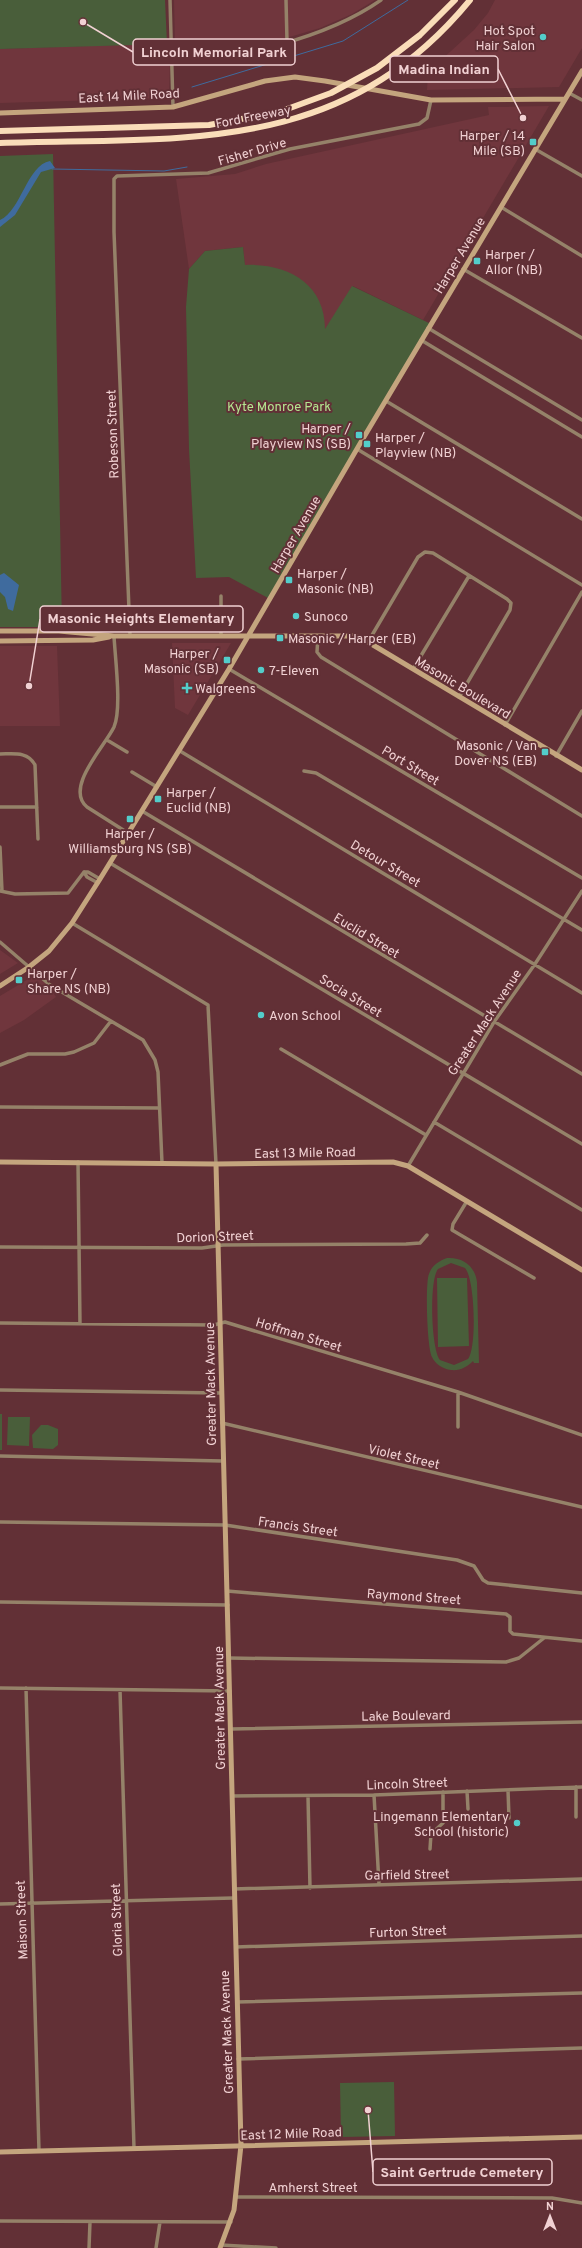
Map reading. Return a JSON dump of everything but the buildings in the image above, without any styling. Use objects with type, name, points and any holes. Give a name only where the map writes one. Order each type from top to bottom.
[{"type":"highway","name":"Ford Freeway","points":[[0,131],[184,126],[232,122],[279,112],[331,93],[362,77],[409,45],[432,25],[455,0]]},
{"type":"highway","name":"Ford Freeway","points":[[0,143],[224,135],[295,119],[351,97],[380,80],[429,44],[470,0]]},
{"type":"main road","name":"Harper Avenue","points":[[0,986],[29,968],[49,951],[72,923],[99,881],[229,669],[428,328],[582,71]]},
{"type":"main road","name":"East 14 Mile Road","points":[[0,113],[173,107],[265,81],[295,77],[431,100],[565,99]]},
{"type":"main road","name":"Masonic Boulevard","points":[[0,631],[58,631],[114,636],[221,635],[248,637],[350,635],[368,642],[556,756],[582,770]]},
{"type":"main road","points":[[3,641],[9,634],[15,631]]},
{"type":"main road","points":[[28,631],[37,641]]},
{"type":"main road","points":[[58,631],[61,635],[61,641]]},
{"type":"main road","name":"Masonic Boulevard","points":[[3,641],[93,640],[114,636]]},
{"type":"main road","name":"East 13 Mile Road","points":[[0,1162],[162,1164],[386,1162],[408,1166],[582,1270]]},
{"type":"main road","name":"Greater Mack Avenue","points":[[216,1164],[222,1461],[228,1605],[234,1947],[240,2145],[236,2197],[231,2222],[221,2247]]},
{"type":"main road","name":"East 12 Mile Road","points":[[0,2152],[582,2137]]},
{"type":"street","points":[[170,0],[173,62],[173,107]]},
{"type":"street","points":[[286,0],[287,41]]},
{"type":"street","points":[[173,62],[234,56],[287,41],[339,24],[381,0]]},
{"type":"street","points":[[569,93],[582,100]]},
{"type":"street","name":"Fisher Drive","points":[[114,232],[113,182],[117,176],[213,172],[290,150],[419,124],[427,118],[431,100]]},
{"type":"street","points":[[535,149],[582,176]]},
{"type":"street","points":[[501,207],[582,256]]},
{"type":"street","name":"Robeson Street","points":[[114,232],[130,636]]},
{"type":"street","points":[[463,269],[582,338]]},
{"type":"street","points":[[428,328],[582,420]]},
{"type":"street","points":[[421,340],[582,437]]},
{"type":"street","points":[[386,400],[582,519]]},
{"type":"street","points":[[357,449],[582,585]]},
{"type":"street","points":[[368,642],[422,553],[432,553],[507,599],[510,607],[459,697]]},
{"type":"street","points":[[413,669],[469,576]]},
{"type":"street","points":[[505,725],[582,592]]},
{"type":"street","points":[[221,596],[221,635]]},
{"type":"street","points":[[114,636],[117,716],[115,724],[83,779],[80,790],[81,799],[87,807],[128,833]]},
{"type":"street","points":[[318,636],[317,652],[321,657],[582,816]]},
{"type":"street","name":"Port Street","points":[[229,669],[582,878]]},
{"type":"street","points":[[556,756],[582,711]]},
{"type":"street","points":[[106,740],[127,752]]},
{"type":"street","name":"Detour Street","points":[[180,751],[582,992]]},
{"type":"street","points":[[0,754],[24,754],[34,762],[36,769],[38,839]]},
{"type":"street","points":[[304,771],[316,773],[582,930]]},
{"type":"street","points":[[132,772],[157,787]]},
{"type":"street","points":[[0,807],[37,807]]},
{"type":"street","name":"Euclid Street","points":[[142,811],[582,1074]]},
{"type":"street","points":[[0,847],[1,891],[15,894],[68,893],[84,872],[86,877],[99,881]]},
{"type":"street","name":"Socia Street","points":[[110,863],[582,1144]]},
{"type":"street","name":"Greater Mack Avenue","points":[[408,1166],[494,1022],[535,964],[582,891]]},
{"type":"street","points":[[72,923],[208,1004],[216,1164]]},
{"type":"street","points":[[0,942],[50,985],[136,1034],[143,1040],[152,1053],[157,1066],[162,1164]]},
{"type":"street","points":[[0,1065],[28,1054],[59,1055],[74,1052],[94,1043],[111,1021]]},
{"type":"street","points":[[281,1049],[426,1135]]},
{"type":"street","points":[[0,1107],[159,1108]]},
{"type":"street","points":[[434,1122],[582,1210]]},
{"type":"street","points":[[78,1162],[80,1324]]},
{"type":"street","points":[[467,1201],[453,1224],[452,1230],[534,1278]]},
{"type":"street","name":"Dorion Street","points":[[0,1247],[78,1248],[406,1244],[420,1243],[427,1235]]},
{"type":"street","name":"Hoffman Street","points":[[0,1323],[214,1325],[225,1322],[458,1392],[582,1435]]},
{"type":"street","points":[[0,1390],[221,1393]]},
{"type":"street","points":[[458,1392],[458,1427]]},
{"type":"street","name":"Violet Street","points":[[222,1423],[582,1507]]},
{"type":"street","points":[[0,1456],[222,1461]]},
{"type":"street","name":"Francis Street","points":[[0,1522],[225,1525],[462,1561],[474,1566],[483,1580],[488,1583],[582,1593]]},
{"type":"street","name":"Raymond Street","points":[[227,1591],[506,1614],[510,1617],[510,1631],[514,1634],[582,1641]]},
{"type":"street","points":[[0,1602],[228,1605]]},
{"type":"street","points":[[229,1658],[506,1662],[519,1658],[544,1638]]},
{"type":"street","points":[[0,1688],[230,1691]]},
{"type":"street","name":"Maison Street","points":[[26,1688],[39,2151]]},
{"type":"street","name":"Gloria Street","points":[[120,1690],[125,1901],[134,2148]]},
{"type":"street","name":"Lake Boulevard","points":[[231,1729],[582,1722]]},
{"type":"street","points":[[576,1787],[576,1817]]},
{"type":"street","name":"Lincoln Street","points":[[232,1796],[374,1795],[582,1787]]},
{"type":"street","points":[[508,1790],[509,1818]]},
{"type":"street","points":[[467,1791],[468,1809]]},
{"type":"street","points":[[430,1849],[430,1834],[443,1823],[443,1792]]},
{"type":"street","points":[[374,1795],[379,1884]]},
{"type":"street","points":[[308,1796],[310,1888]]},
{"type":"street","name":"Garfield Street","points":[[233,1889],[310,1888],[379,1884],[582,1879]]},
{"type":"street","points":[[0,1904],[233,1898]]},
{"type":"street","name":"Furton Street","points":[[234,1947],[582,1936]]},
{"type":"street","points":[[236,2002],[582,1993]]},
{"type":"street","points":[[238,2059],[582,2048]]},
{"type":"street","name":"Amherst Street","points":[[236,2197],[552,2198],[582,2203]]},
{"type":"street","points":[[0,2221],[231,2222]]},
{"type":"street","points":[[89,2248],[90,2222]]},
{"type":"street","points":[[156,2248],[160,2222]]},
{"type":"street","points":[[221,2247],[276,2248]]},
{"type":"shaded area","points":[[174,0],[375,0],[352,14],[320,28],[242,51],[211,57],[170,58],[169,98],[0,103],[0,49],[175,43]]},
{"type":"shaded area","points":[[495,0],[582,0],[582,48],[559,87],[427,90],[428,72],[474,30],[488,13]]},
{"type":"shaded area","points":[[549,106],[423,320],[353,286],[325,330],[254,265],[245,266],[243,247],[205,251],[189,269],[176,179],[235,174],[266,164],[489,115],[488,107]]},
{"type":"shaded area","points":[[172,643],[231,643],[188,715],[175,708]]},
{"type":"shaded area","points":[[0,646],[57,646],[60,726],[0,726]]},
{"type":"shaded area","points":[[0,950],[18,963],[0,974]]},
{"type":"shaded area","points":[[35,975],[47,984],[56,997],[24,1020],[0,1033],[0,996]]},
{"type":"green space","points":[[0,0],[165,0],[167,44],[0,49]]},
{"type":"green space","points":[[53,154],[62,627],[0,627],[0,156]]},
{"type":"green space","name":"Kyte Monroe Park","points":[[243,247],[245,265],[260,265],[289,272],[301,279],[311,288],[318,299],[323,313],[325,329],[352,286],[431,324],[270,599],[229,577],[196,578],[189,449],[186,307],[189,269],[205,251]]},
{"type":"green space","points":[[453,1258],[463,1261],[474,1271],[477,1282],[479,1363],[474,1363],[473,1361],[466,1367],[457,1370],[445,1369],[440,1366],[435,1362],[430,1351],[427,1302],[428,1280],[432,1268],[444,1259]],"holes":[[[451,1263],[465,1268],[471,1285],[473,1299],[473,1342],[468,1359],[454,1365],[440,1360],[437,1353],[432,1314],[433,1286],[438,1269]]]},
{"type":"green space","points":[[437,1278],[467,1278],[469,1346],[438,1347]]},
{"type":"green space","points":[[0,1414],[2,1414],[2,1450],[0,1450]]},
{"type":"green space","points":[[8,1417],[30,1417],[29,1446],[7,1445]]},
{"type":"green space","points":[[41,1425],[48,1425],[58,1429],[58,1445],[53,1449],[33,1448],[32,1435]]},
{"type":"green space","points":[[394,2082],[395,2136],[341,2137],[340,2083]]},
{"type":"water","points":[[50,161],[55,168],[41,172],[15,215],[0,227],[0,220],[13,208],[35,171],[42,164]]},
{"type":"water","points":[[4,573],[19,585],[13,611],[8,609],[5,597],[0,592],[0,575]]},
{"type":"waterway","points":[[192,87],[343,41],[408,0]]},
{"type":"waterway","points":[[52,169],[164,171],[187,167]]},
{"type":"place","name":"Lincoln Memorial Park","points":[[83,22]]},
{"type":"place","name":"Hot Spot Hair Salon","points":[[543,37]]},
{"type":"place","name":"Madina Indian","points":[[523,118]]},
{"type":"place","name":"Harper / 14 Mile (SB)","points":[[533,142]]},
{"type":"place","name":"Harper / Allor (NB)","points":[[477,261]]},
{"type":"place","name":"Harper / Playview NS (SB)","points":[[359,435]]},
{"type":"place","name":"Harper / Playview (NB)","points":[[367,444]]},
{"type":"place","name":"Harper / Masonic (NB)","points":[[289,580]]},
{"type":"place","name":"Sunoco","points":[[296,616]]},
{"type":"place","name":"Masonic / Harper (EB)","points":[[280,638]]},
{"type":"place","name":"Harper / Masonic (SB)","points":[[227,660]]},
{"type":"place","name":"7-Eleven","points":[[261,670]]},
{"type":"place","name":"Masonic Heights Elementary","points":[[29,686]]},
{"type":"place","name":"Walgreens","points":[[187,688]]},
{"type":"place","name":"Masonic / Van Dover NS (EB)","points":[[545,752]]},
{"type":"place","name":"Harper / Euclid (NB)","points":[[158,799]]},
{"type":"place","name":"Harper / Williamsburg NS (SB)","points":[[130,819]]},
{"type":"place","name":"Harper / Share NS (NB)","points":[[19,980]]},
{"type":"place","name":"Avon School","points":[[261,1015]]},
{"type":"place","name":"Lingemann Elementary School (historic)","points":[[517,1823]]},
{"type":"place","name":"Saint Gertrude Cemetery","points":[[368,2110]]}]
